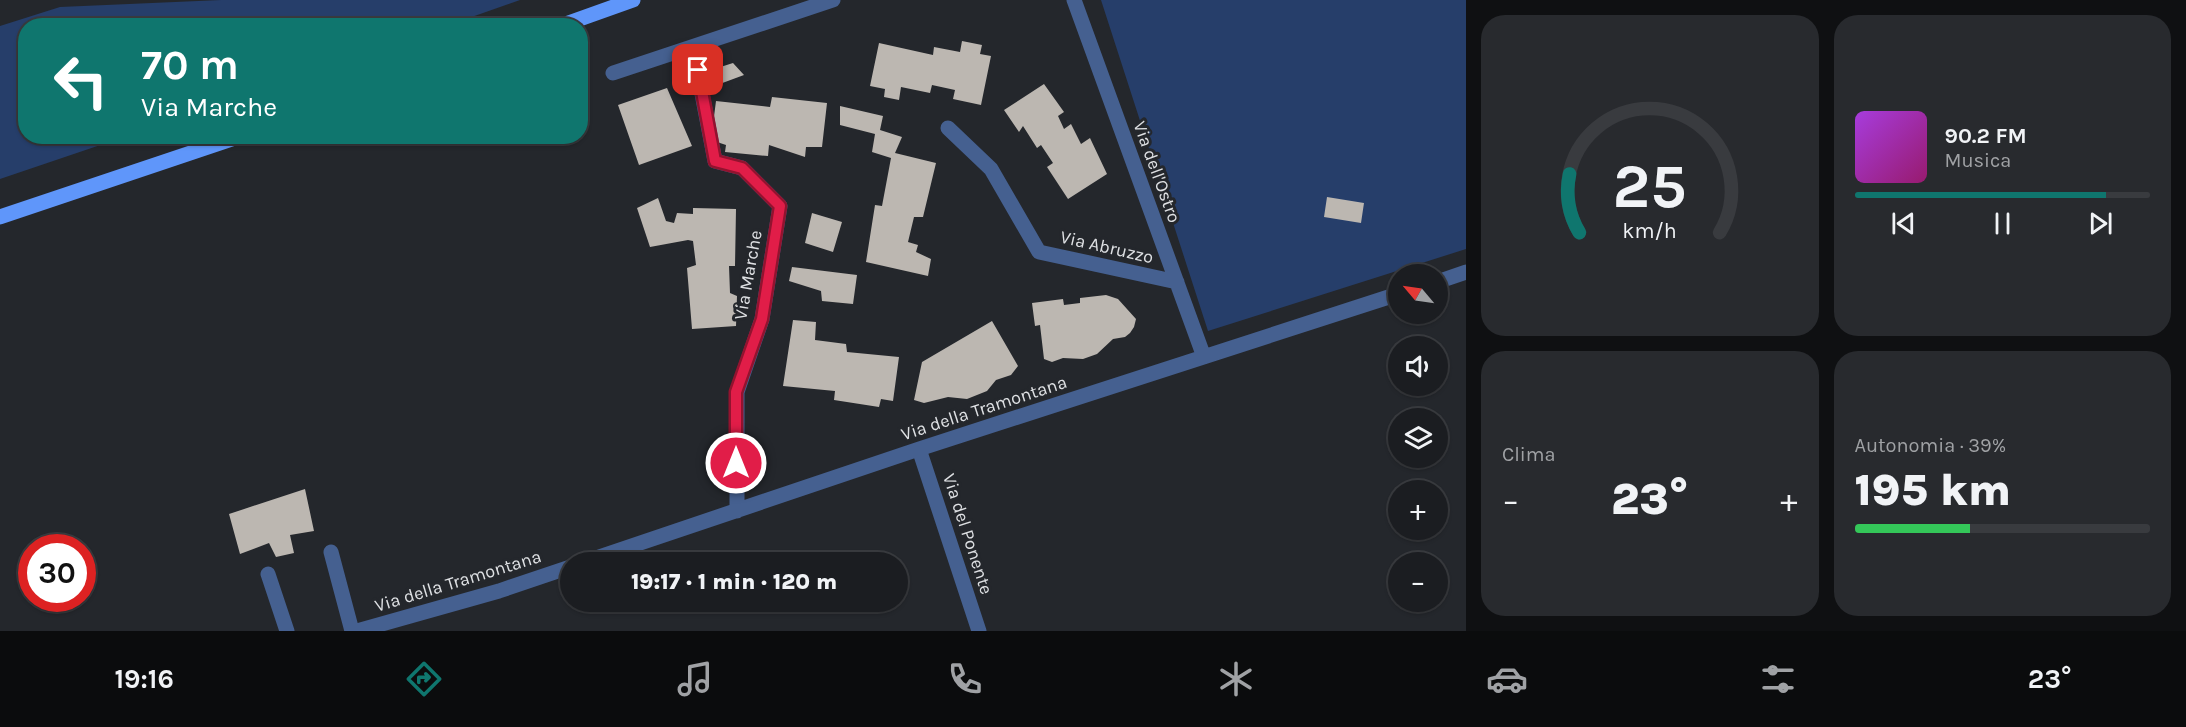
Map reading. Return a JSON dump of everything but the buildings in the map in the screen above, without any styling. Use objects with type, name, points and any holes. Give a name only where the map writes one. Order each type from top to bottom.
[{"type":"main road","points":[[582,18],[633,0]]},
{"type":"main road","points":[[0,217],[217,144]]},
{"type":"street","points":[[613,73],[693,47],[789,7],[833,0]]},
{"type":"street","name":"Via dell'Ostro","points":[[1074,0],[1203,357]]},
{"type":"street","name":"Via Marche","points":[[693,47],[715,161],[742,168],[780,206],[762,319],[736,392],[736,511]]},
{"type":"street","name":"Via Abruzzo","points":[[948,128],[991,169],[1039,252],[1176,282]]},
{"type":"street","points":[[1448,278],[1466,272]]},
{"type":"street","name":"Via della Tramontana","points":[[614,552],[919,449],[1388,297]]},
{"type":"street","name":"Via del Ponente","points":[[919,449],[979,631]]},
{"type":"street","points":[[331,552],[352,631]]},
{"type":"street","name":"Via della Tramontana","points":[[357,631],[499,591],[560,570]]},
{"type":"street","points":[[268,574],[287,631]]},
{"type":"shaded area","points":[[221,0],[520,0],[469,18],[25,18],[60,7]]},
{"type":"shaded area","points":[[1101,0],[1466,0],[1466,249],[1419,264],[1388,264],[1388,274],[1208,331]]},
{"type":"shaded area","points":[[18,20],[18,144],[103,144],[0,179],[0,26]]},
{"type":"route","points":[[698,70],[715,161],[742,168],[780,206],[762,319],[736,392],[736,463]]}]
